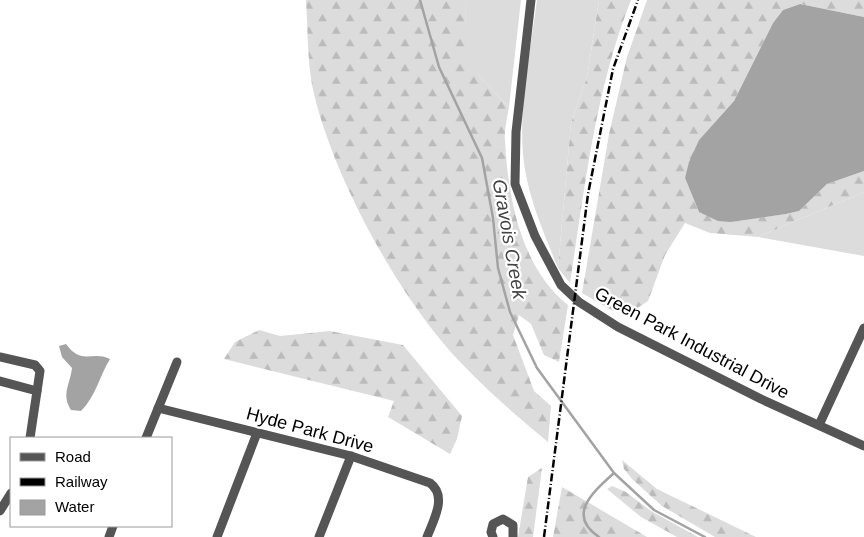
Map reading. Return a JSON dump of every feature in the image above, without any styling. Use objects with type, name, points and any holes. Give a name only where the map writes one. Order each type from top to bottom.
[{"type":"street","name":"Green Park Industrial Drive","points":[[531,0],[516,132],[515,184],[535,236],[561,285],[579,302],[618,327],[761,399],[864,446]]},
{"type":"street","points":[[819,424],[864,328]]},
{"type":"street","points":[[0,357],[35,365],[40,371],[30,437]]},
{"type":"street","points":[[146,437],[176,362]]},
{"type":"street","points":[[0,381],[38,391]]},
{"type":"street","name":"Hyde Park Drive","points":[[158,408],[351,456],[430,482],[434,486],[440,503],[427,537]]},
{"type":"street","points":[[217,537],[257,433]]},
{"type":"street","points":[[319,537],[351,456]]},
{"type":"street","points":[[0,511],[10,496]]},
{"type":"street","points":[[0,516],[0,521]]},
{"type":"street","points":[[493,537],[491,532],[493,524],[503,520],[513,525],[512,537]]},
{"type":"green space","points":[[306,0],[465,0],[467,56],[481,78],[509,107],[505,141],[510,185],[520,230],[528,252],[539,272],[552,290],[568,305],[559,362],[544,355],[531,324],[519,315],[513,335],[534,391],[551,406],[548,442],[484,386],[440,340],[394,275],[373,239],[337,164],[314,94],[309,60]]},
{"type":"green space","points":[[465,0],[521,0],[509,107],[481,78],[466,56]]},
{"type":"green space","points":[[537,0],[599,0],[587,77],[571,123],[558,268],[531,195],[525,170],[523,149],[522,128],[525,85]]},
{"type":"green space","points":[[599,0],[631,0],[608,69],[600,104],[586,175],[570,283],[558,268],[571,123],[587,77]]},
{"type":"green space","points":[[647,0],[864,0],[864,17],[800,4],[783,10],[773,23],[734,101],[699,140],[685,178],[699,212],[749,219],[799,211],[827,184],[864,171],[864,192],[758,237],[710,233],[685,223],[665,255],[648,301],[636,309],[613,311],[582,293],[609,134],[627,57]]},
{"type":"green space","points":[[864,192],[864,256],[758,237]]},
{"type":"green space","points":[[259,330],[280,336],[330,331],[403,345],[462,416],[457,439],[450,454],[388,417],[394,401],[224,359],[235,342]]},
{"type":"green space","points":[[622,460],[657,489],[756,537],[715,537],[662,506],[632,479],[624,469]]},
{"type":"green space","points":[[542,468],[533,537],[518,537],[528,477]]},
{"type":"green space","points":[[612,486],[626,492],[651,511],[698,537],[677,537],[641,517],[607,489]]},
{"type":"green space","points":[[562,487],[647,537],[553,537]]},
{"type":"water","points":[[800,4],[864,17],[864,171],[827,184],[799,211],[730,222],[718,221],[699,212],[685,178],[689,162],[699,140],[734,101],[773,23],[783,10]]},
{"type":"water","points":[[66,344],[72,351],[82,356],[98,356],[110,359],[94,393],[81,411],[71,410],[68,404],[66,394],[72,368],[62,357],[59,346]]},
{"type":"waterway","name":"Gravois Creek","points":[[420,0],[439,67],[482,158],[493,218],[498,268],[510,312],[537,368],[614,473],[654,510],[705,537]]},
{"type":"waterway","points":[[599,537],[589,529],[584,520],[584,512],[591,496],[614,473]]},
{"type":"railway","points":[[544,537],[588,194],[613,69],[638,0]]}]
